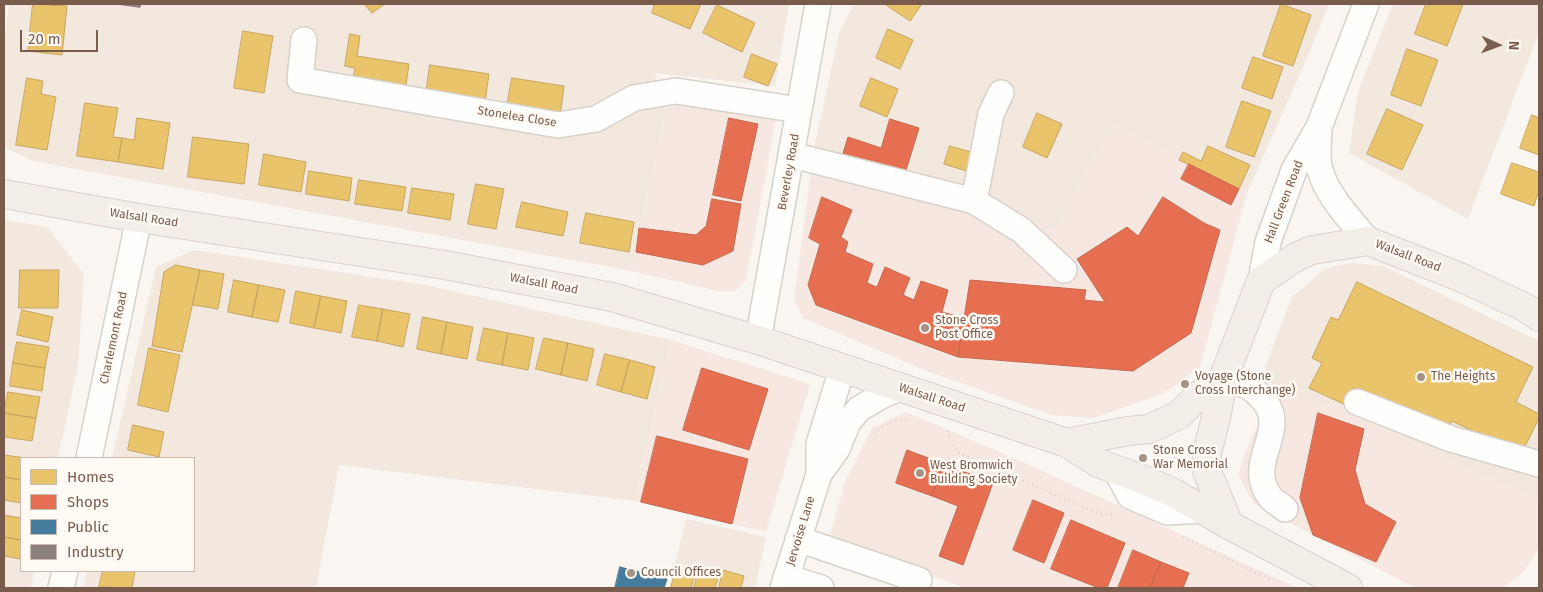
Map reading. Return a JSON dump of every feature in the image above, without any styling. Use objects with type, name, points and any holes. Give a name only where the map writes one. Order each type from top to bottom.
[{"type":"main road","name":"Walsall Road","points":[[4,194],[139,218],[445,265],[612,297],[758,340],[1067,443],[1098,463],[1161,488],[1201,510],[1314,581],[1348,588]]},
{"type":"main road","name":"Walsall Road","points":[[1261,281],[1296,257],[1312,250],[1368,241],[1460,277],[1526,308],[1539,317]]},
{"type":"main road","points":[[1229,526],[1207,471],[1207,453],[1223,379],[1261,281]]},
{"type":"main road","name":"Walsall Road","points":[[1067,443],[1128,431],[1149,429],[1178,414],[1198,396],[1223,379]]},
{"type":"street","name":"Beverley Road","points":[[758,340],[818,4]]},
{"type":"street","name":"Hall Green Road","points":[[1261,281],[1268,242],[1294,170],[1319,127],[1366,4]]},
{"type":"street","name":"Stonelea Close","points":[[304,40],[300,80],[558,125],[596,119],[634,98],[676,91],[799,110]]},
{"type":"street","points":[[974,201],[991,114],[1001,93]]},
{"type":"street","name":"Hall Green Road","points":[[1319,127],[1319,168],[1324,182],[1342,210],[1368,241]]},
{"type":"street","points":[[792,156],[974,201],[1022,230],[1064,270]]},
{"type":"street","name":"Charlemont Road","points":[[89,457],[139,218]]},
{"type":"street","name":"Jervoise Lane","points":[[819,474],[819,444],[842,369]]},
{"type":"street","points":[[1223,379],[1251,388],[1264,401],[1274,418],[1262,463],[1262,481],[1271,498],[1285,509]]},
{"type":"street","name":"Jervoise Lane","points":[[785,582],[819,474],[837,449],[848,422],[858,409],[900,388]]},
{"type":"street","points":[[1357,402],[1450,439],[1539,464]]},
{"type":"street","points":[[1116,470],[1130,496],[1167,512],[1201,510]]},
{"type":"street","points":[[798,539],[919,580]]},
{"type":"street","points":[[61,588],[65,572]]},
{"type":"street","points":[[785,582],[821,588]]},
{"type":"path","points":[[1161,488],[1188,428],[1178,414]]},
{"type":"path","points":[[871,436],[890,422],[910,419]]},
{"type":"path","points":[[946,428],[957,452],[1102,515],[1118,514]]},
{"type":"path","points":[[1179,535],[1280,584]]},
{"type":"shaded area","points":[[9,4],[789,4],[775,86],[655,73],[666,108],[632,271],[33,161],[4,147],[4,45]]},
{"type":"shaded area","points":[[854,4],[1329,4],[1247,193],[1113,125],[1055,230],[814,148],[839,33]]},
{"type":"shaded area","points":[[1393,4],[1539,4],[1539,32],[1468,219],[1349,153],[1358,92]]},
{"type":"shaded area","points":[[679,105],[776,120],[746,280],[735,291],[717,291],[632,271],[666,108]]},
{"type":"shaded area","points":[[1113,125],[1247,193],[1200,367],[1163,394],[1093,418],[1052,415],[924,370],[803,318],[794,300],[814,148],[1055,230]]},
{"type":"shaded area","points":[[4,220],[47,227],[84,274],[78,365],[58,457],[20,457],[20,572],[34,572],[31,588],[4,588]]},
{"type":"shaded area","points":[[194,250],[425,285],[671,340],[635,501],[339,465],[316,588],[83,588],[87,572],[195,572],[195,457],[112,457],[156,267]]},
{"type":"shaded area","points":[[1353,263],[1383,266],[1539,341],[1539,502],[1338,407],[1276,396],[1265,367],[1292,297],[1326,268]]},
{"type":"shaded area","points":[[671,340],[810,384],[766,532],[635,501]]},
{"type":"shaded area","points":[[1276,396],[1338,407],[1539,502],[1539,548],[1524,572],[1503,588],[1415,588],[1254,504],[1238,475],[1250,440]]},
{"type":"shaded area","points":[[906,412],[1018,460],[1298,588],[965,588],[829,539],[845,482],[872,428]]},
{"type":"shaded area","points":[[686,519],[766,537],[755,588],[669,588]]},
{"type":"building: Homes","points":[[33,4],[67,6],[62,55],[28,51]]},
{"type":"building: Homes","points":[[365,4],[385,4],[372,13]]},
{"type":"building: Homes","points":[[655,4],[701,4],[690,29],[652,13]]},
{"type":"building: Homes","points":[[887,4],[922,4],[910,21]]},
{"type":"building: Homes","points":[[1281,4],[1311,15],[1293,66],[1263,56]]},
{"type":"building: Homes","points":[[1426,4],[1463,4],[1447,46],[1415,34]]},
{"type":"building: Homes","points":[[717,5],[755,23],[742,52],[703,33]]},
{"type":"building: Homes","points":[[888,29],[913,40],[900,69],[876,58]]},
{"type":"building: Homes","points":[[243,31],[273,36],[264,93],[234,88]]},
{"type":"building: Homes","points":[[350,34],[360,36],[357,56],[409,64],[405,92],[352,84],[355,68],[345,66]]},
{"type":"building: Homes","points":[[1407,49],[1438,60],[1421,106],[1391,95]]},
{"type":"building: Homes","points":[[752,54],[777,64],[768,86],[744,77]]},
{"type":"building: Homes","points":[[1253,57],[1283,67],[1272,99],[1242,88]]},
{"type":"building: Homes","points":[[430,65],[489,74],[485,102],[426,94]]},
{"type":"building: Homes","points":[[27,78],[43,81],[41,94],[56,97],[47,150],[16,145]]},
{"type":"building: Homes","points":[[512,78],[564,86],[560,116],[507,107]]},
{"type":"building: Homes","points":[[871,78],[898,89],[887,117],[860,106]]},
{"type":"building: Homes","points":[[1242,101],[1271,111],[1254,157],[1226,147]]},
{"type":"building: Homes","points":[[85,103],[118,108],[113,137],[122,138],[118,162],[77,156]]},
{"type":"building: Homes","points":[[1387,109],[1423,125],[1402,170],[1367,154]]},
{"type":"building: Homes","points":[[1037,113],[1062,124],[1047,158],[1023,147]]},
{"type":"building: Homes","points":[[1532,115],[1539,118],[1539,155],[1520,148]]},
{"type":"building: Homes","points":[[137,118],[170,123],[163,169],[118,162],[122,138],[134,140]]},
{"type":"building: Homes","points":[[193,137],[249,144],[244,184],[188,177]]},
{"type":"building: Homes","points":[[950,146],[978,154],[973,173],[944,164]]},
{"type":"building: Homes","points":[[1208,146],[1250,165],[1239,189],[1179,160],[1183,152],[1201,161]]},
{"type":"building: Homes","points":[[264,154],[306,162],[301,192],[259,185]]},
{"type":"building: Homes","points":[[1512,163],[1539,172],[1539,190],[1534,206],[1501,194]]},
{"type":"building: Homes","points":[[309,171],[352,178],[349,201],[306,194]]},
{"type":"building: Homes","points":[[359,180],[406,187],[402,211],[355,204]]},
{"type":"building: Homes","points":[[476,184],[504,189],[496,229],[468,224]]},
{"type":"building: Homes","points":[[412,188],[454,194],[450,220],[408,213]]},
{"type":"building: Homes","points":[[522,202],[568,212],[563,236],[516,227]]},
{"type":"building: Homes","points":[[586,213],[634,222],[629,252],[580,243]]},
{"type":"building: Homes","points":[[176,265],[200,270],[182,352],[152,346],[164,272]]},
{"type":"building: Homes","points":[[20,270],[59,270],[58,308],[19,308]]},
{"type":"building: Homes","points":[[200,270],[224,274],[218,309],[193,305]]},
{"type":"building: Homes","points":[[234,280],[259,285],[252,317],[228,312]]},
{"type":"building: Homes","name":"The Heights","points":[[1357,282],[1533,367],[1516,402],[1539,414],[1539,418],[1521,455],[1452,421],[1446,432],[1356,388],[1348,406],[1309,388],[1322,363],[1312,358],[1331,317],[1338,320]]},
{"type":"building: Homes","points":[[259,285],[285,290],[278,322],[252,317]]},
{"type":"building: Homes","points":[[296,291],[321,296],[314,328],[290,323]]},
{"type":"building: Homes","points":[[321,296],[347,301],[341,333],[314,328]]},
{"type":"building: Homes","points":[[359,305],[383,309],[377,341],[352,337]]},
{"type":"building: Homes","points":[[383,309],[410,314],[403,347],[377,341]]},
{"type":"building: Homes","points":[[22,310],[53,317],[48,342],[17,335]]},
{"type":"building: Homes","points":[[423,317],[447,322],[441,354],[417,349]]},
{"type":"building: Homes","points":[[447,322],[473,327],[467,359],[441,354]]},
{"type":"building: Homes","points":[[484,328],[508,333],[502,365],[477,360]]},
{"type":"building: Homes","points":[[508,333],[534,338],[528,370],[502,365]]},
{"type":"building: Homes","points":[[544,338],[568,343],[561,375],[536,369]]},
{"type":"building: Homes","points":[[17,342],[49,347],[45,368],[13,363]]},
{"type":"building: Homes","points":[[568,343],[594,349],[587,381],[561,375]]},
{"type":"building: Homes","points":[[149,348],[180,355],[168,412],[138,405]]},
{"type":"building: Homes","points":[[605,354],[630,360],[621,392],[597,385]]},
{"type":"building: Homes","points":[[630,360],[655,367],[647,399],[621,392]]},
{"type":"building: Homes","points":[[13,363],[45,368],[42,391],[10,386]]},
{"type":"building: Homes","points":[[8,392],[40,397],[36,418],[4,413]]},
{"type":"building: Homes","points":[[4,413],[36,418],[32,441],[4,437]]},
{"type":"building: Homes","points":[[133,425],[164,432],[159,457],[128,450]]},
{"type":"building: Homes","points":[[4,455],[20,457],[20,480],[4,477]]},
{"type":"building: Homes","points":[[4,477],[20,480],[20,503],[4,500]]},
{"type":"building: Homes","points":[[4,515],[20,518],[20,540],[4,537]]},
{"type":"building: Homes","points":[[4,537],[20,540],[20,559],[4,556]]},
{"type":"building: Homes","points":[[676,569],[695,574],[691,588],[671,588]]},
{"type":"building: Homes","points":[[699,569],[719,575],[715,588],[694,588]]},
{"type":"building: Homes","points":[[723,570],[744,576],[741,588],[719,588]]},
{"type":"building: Homes","points":[[103,572],[135,572],[132,588],[99,587]]},
{"type":"building: Shops","points":[[729,118],[758,124],[741,201],[713,195]]},
{"type":"building: Shops","points":[[890,119],[919,128],[903,180],[841,160],[848,137],[881,148]]},
{"type":"building: Shops","points":[[1189,164],[1239,189],[1231,205],[1181,179]]},
{"type":"building: Shops","points":[[822,197],[852,210],[841,237],[848,242],[845,252],[873,264],[867,283],[877,287],[885,267],[910,278],[903,295],[914,300],[921,281],[948,290],[942,312],[964,318],[958,357],[816,305],[808,285],[820,244],[809,238]]},
{"type":"building: Shops","points":[[1163,197],[1204,223],[1220,230],[1191,333],[1133,371],[958,357],[970,280],[1086,290],[1084,300],[1105,302],[1077,259],[1127,227],[1138,236]]},
{"type":"building: Shops","points":[[712,199],[741,204],[733,251],[703,265],[636,252],[639,228],[696,235],[706,226]]},
{"type":"building: Shops","points":[[702,368],[768,389],[749,450],[683,430]]},
{"type":"building: Shops","points":[[1318,413],[1364,429],[1355,470],[1365,504],[1396,522],[1376,562],[1313,535],[1300,498]]},
{"type":"building: Shops","points":[[657,436],[748,459],[732,524],[641,502]]},
{"type":"building: Shops","name":"West Bromwich Building Society","points":[[907,450],[944,464],[932,496],[896,483]]},
{"type":"building: Shops","points":[[944,464],[993,483],[963,565],[939,556],[958,506],[932,496]]},
{"type":"building: Shops","points":[[1033,500],[1064,513],[1044,563],[1013,550]]},
{"type":"building: Shops","points":[[1071,520],[1125,543],[1107,588],[1099,588],[1051,569]]},
{"type":"building: Shops","points":[[1133,550],[1161,562],[1150,588],[1118,588]]},
{"type":"building: Shops","points":[[1161,562],[1189,573],[1183,588],[1150,588]]},
{"type":"building: Public","name":"Council Offices","points":[[620,567],[667,579],[664,588],[615,588]]},
{"type":"building: Industry","points":[[117,4],[141,4],[140,7]]},
{"type":"place","name":"Stone Cross Post Office","points":[[925,328]]},
{"type":"place","name":"The Heights","points":[[1421,377]]},
{"type":"place","name":"Voyage (Stone Cross Interchange)","points":[[1185,384]]},
{"type":"place","name":"Stone Cross War Memorial","points":[[1143,458]]},
{"type":"place","name":"West Bromwich Building Society","points":[[920,473]]},
{"type":"place","name":"Council Offices","points":[[631,573]]}]
